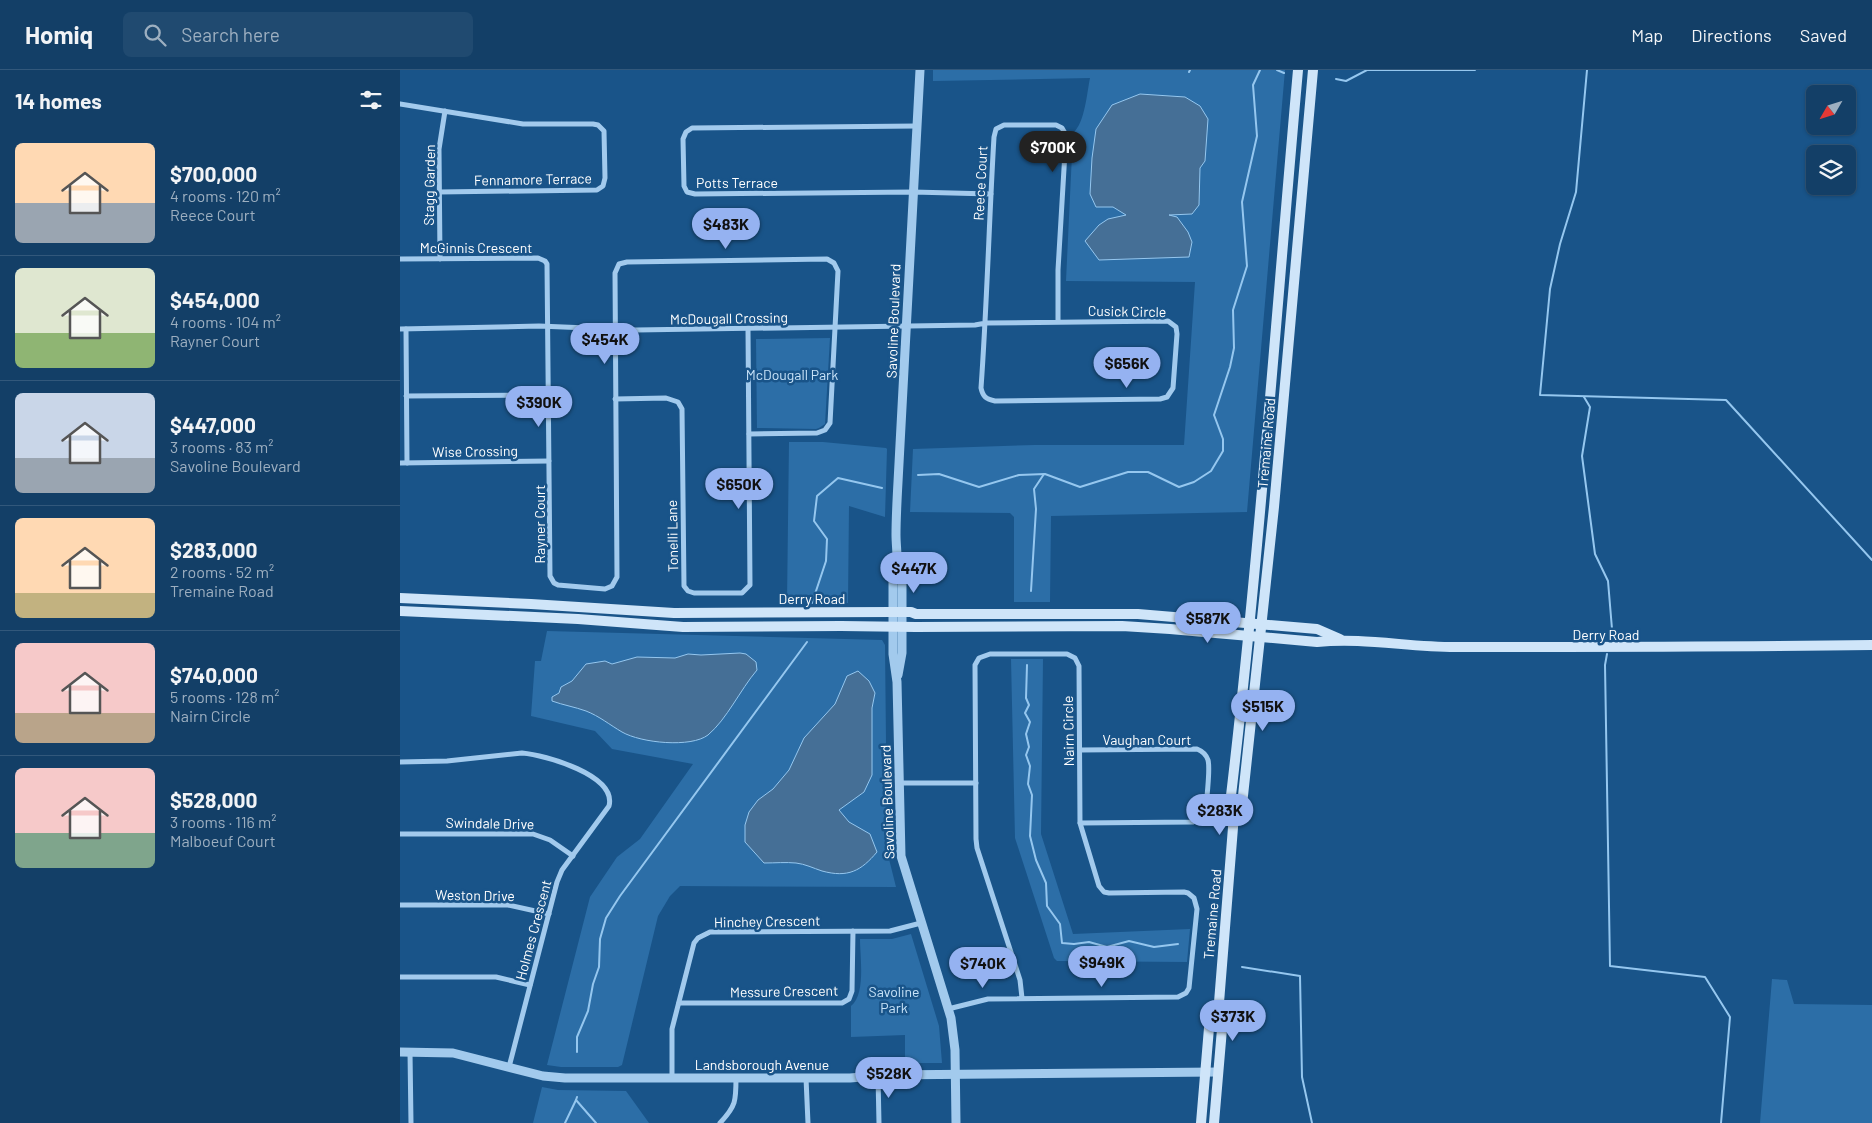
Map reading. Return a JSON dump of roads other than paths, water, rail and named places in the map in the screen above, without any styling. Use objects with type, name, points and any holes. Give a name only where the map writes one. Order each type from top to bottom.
[{"type":"main road","name":"Tremaine Road","points":[[1214,1123],[1222,1029],[1218,1015],[1234,815],[1230,804],[1259,537],[1298,70]]},
{"type":"main road","name":"Tremaine Road","points":[[1234,815],[1242,805],[1261,637],[1312,70]]},
{"type":"main road","name":"Derry Road","points":[[400,598],[674,613],[1138,614],[1317,629],[1341,640]]},
{"type":"main road","name":"Derry Road","points":[[400,611],[578,619],[683,627],[1122,626],[1170,628],[1317,642],[1341,640],[1451,647],[1613,648],[1872,645]]},
{"type":"main road","name":"Tremaine Road","points":[[1201,1123],[1209,1028],[1218,1015]]},
{"type":"street","name":"Savoline Boulevard","points":[[920,70],[898,490],[897,572],[902,579],[898,626],[893,654],[897,682],[901,856],[948,1010],[954,1038],[956,1123]]},
{"type":"street","name":"Fennamore Terrace","points":[[400,104],[523,124],[598,125],[604,131],[606,178],[603,186],[593,190],[439,192]]},
{"type":"street","name":"Stagg Garden","points":[[440,259],[439,149],[446,111]]},
{"type":"street","name":"Reece Court","points":[[986,322],[994,137],[998,127],[1004,125],[1056,125],[1062,128],[1066,135],[1058,270],[1058,322]]},
{"type":"street","name":"Potts Terrace","points":[[917,126],[694,128],[687,130],[683,139],[684,186],[691,194],[913,192],[991,194]]},
{"type":"street","name":"McGinnis Crescent","points":[[400,259],[542,259],[545,261],[548,269],[548,327]]},
{"type":"street","name":"Rayner Court","points":[[548,327],[550,576],[558,585],[609,588],[617,577],[614,273],[617,266],[623,262],[827,259],[834,263],[838,271],[836,328],[830,423],[828,428],[818,433],[749,434]]},
{"type":"street","name":"Cusick Circle","points":[[908,326],[975,325],[986,322],[1172,322],[1176,327],[1177,334],[1172,391],[1167,397],[1160,398],[990,400],[983,394],[981,388],[986,322]]},
{"type":"street","name":"McDougall Crossing","points":[[400,329],[548,327],[615,330],[908,326]]},
{"type":"street","points":[[406,328],[407,463]]},
{"type":"street","name":"Tonelli Lane","points":[[615,399],[671,398],[680,405],[683,584],[685,589],[691,592],[739,593],[745,591],[750,585],[748,329]]},
{"type":"street","points":[[406,396],[549,394]]},
{"type":"street","name":"Wise Crossing","points":[[400,463],[549,461]]},
{"type":"street","name":"Nairn Circle","points":[[948,1010],[981,999],[1178,997],[1186,994],[1189,988],[1197,909],[1194,898],[1184,892],[1114,894],[1104,892],[1099,886],[1080,823],[1079,666],[1075,658],[1067,654],[983,655],[975,665],[975,832],[977,848],[1020,980],[1022,998]]},
{"type":"street","name":"Vaughan Court","points":[[1080,750],[1197,749],[1206,755],[1209,764],[1205,811],[1198,820],[1193,822],[1080,823]]},
{"type":"street","name":"Holmes Crescent","points":[[400,762],[439,762],[522,753],[542,756],[577,768],[605,788],[610,800],[609,806],[562,870],[557,882],[509,1067]]},
{"type":"street","points":[[899,783],[976,783]]},
{"type":"street","name":"Swindale Drive","points":[[400,834],[533,834],[550,840],[573,856]]},
{"type":"street","name":"Weston Drive","points":[[400,905],[508,905],[549,914]]},
{"type":"street","name":"Hinchey Crescent","points":[[672,1078],[672,1030],[694,943],[705,933],[890,932],[920,922]]},
{"type":"street","name":"Messure Crescent","points":[[679,1003],[842,1003],[850,999],[852,992],[852,931]]},
{"type":"street","points":[[400,977],[489,977],[530,985]]},
{"type":"street","name":"Landsborough Avenue","points":[[400,1052],[453,1053],[543,1076],[565,1078],[806,1078],[955,1074],[1218,1072]]},
{"type":"street","points":[[410,1052],[411,1123]]},
{"type":"street","points":[[878,1076],[879,1123]]},
{"type":"street","points":[[720,1123],[731,1111],[734,1104],[736,1078]]},
{"type":"street","points":[[806,1078],[808,1123]]},
{"type":"waterway","points":[[918,475],[939,474],[979,487],[1019,475],[1045,474],[1080,487],[1128,472],[1148,472],[1179,487],[1194,482],[1211,471],[1223,451],[1223,439],[1214,415],[1230,367],[1234,348],[1233,310],[1247,266],[1242,202],[1257,136],[1253,85],[1260,70]]},
{"type":"waterway","points":[[1277,70],[1284,73]]},
{"type":"waterway","points":[[1336,79],[1346,81],[1367,70],[1475,70]]},
{"type":"waterway","points":[[1587,70],[1576,192],[1560,244],[1550,289],[1540,395],[1726,400],[1872,560]]},
{"type":"waterway","points":[[1584,397],[1590,407],[1582,456],[1595,554],[1608,581],[1612,629],[1610,642]]},
{"type":"waterway","points":[[1031,591],[1036,509],[1034,489],[1044,474]]},
{"type":"waterway","points":[[812,603],[826,561],[827,539],[814,521],[817,496],[838,478],[882,488]]},
{"type":"waterway","points":[[577,1052],[577,1037],[588,1011],[593,984],[599,967],[600,939],[606,918],[620,896],[807,642]]},
{"type":"waterway","points":[[1607,654],[1605,665],[1610,966],[1705,977],[1730,1017],[1721,1123]]},
{"type":"waterway","points":[[1027,665],[1026,698],[1029,705],[1025,713],[1030,722],[1026,734],[1029,747],[1026,755],[1030,766],[1028,784],[1032,795],[1030,836],[1036,860],[1046,883],[1047,906],[1060,924],[1062,943],[1089,942],[1107,947],[1129,941],[1154,947],[1178,944]]},
{"type":"waterway","points":[[1242,967],[1300,976],[1302,1077],[1312,1123]]},
{"type":"waterway","points":[[565,1123],[577,1097]]},
{"type":"waterway","points":[[576,1100],[596,1123]]},
{"type":"park label","name":"McDougall Park","points":[[792,374]]},
{"type":"park label","name":"Savoline Park","points":[[894,1000]]}]
